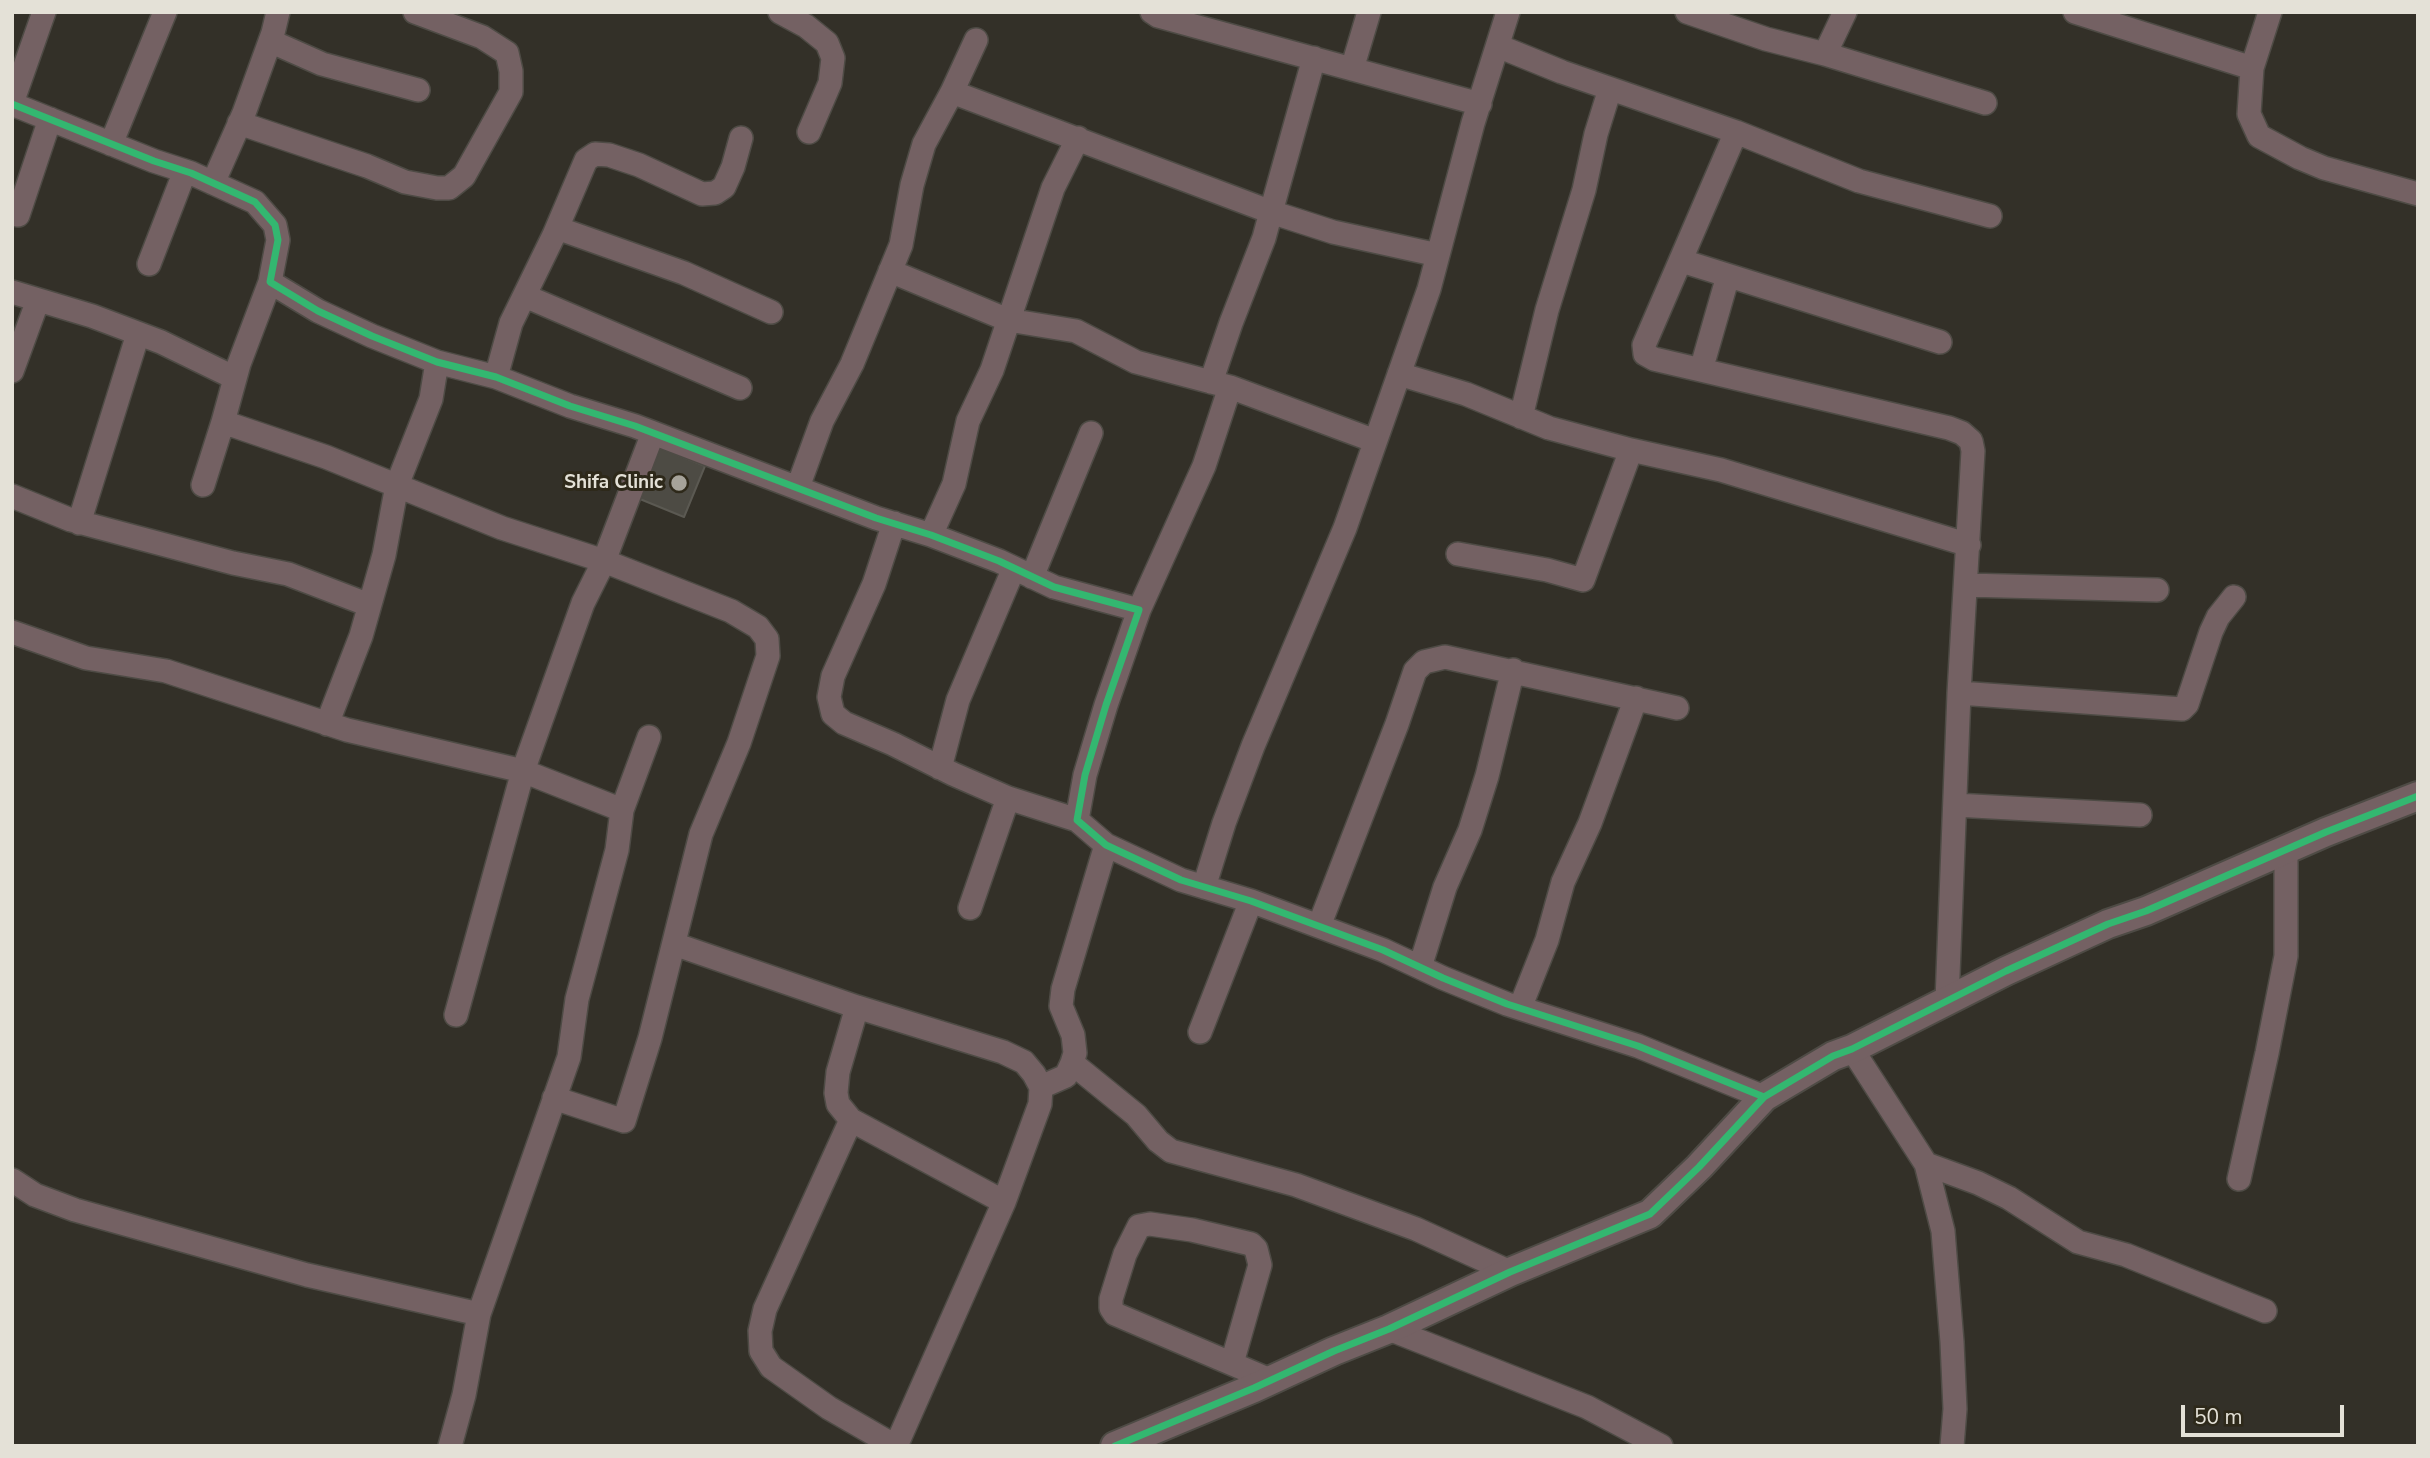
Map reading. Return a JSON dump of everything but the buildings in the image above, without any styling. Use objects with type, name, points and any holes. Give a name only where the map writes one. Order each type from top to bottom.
[{"type":"street","points":[[44,12],[12,104],[185,171],[255,202],[275,225],[278,240],[270,282],[235,378],[203,485]]},
{"type":"street","points":[[111,144],[166,12]]},
{"type":"street","points":[[213,183],[239,123],[278,12]]},
{"type":"street","points":[[779,12],[806,26],[827,43],[833,58],[830,83],[809,132]]},
{"type":"street","points":[[1152,12],[1158,16],[1480,104]]},
{"type":"street","points":[[1352,69],[1369,12]]},
{"type":"street","points":[[1204,887],[1224,823],[1253,746],[1345,528],[1399,374],[1438,255],[1507,12]]},
{"type":"street","points":[[1687,12],[1766,39],[1825,54],[1985,103]]},
{"type":"street","points":[[1825,54],[1844,12]]},
{"type":"street","points":[[2075,12],[2252,68]]},
{"type":"street","points":[[2270,12],[2252,68],[2249,114],[2259,136],[2300,159],[2324,168],[2418,194]]},
{"type":"street","points":[[239,123],[367,166],[405,182],[449,188],[464,176],[511,92],[512,71],[507,53],[482,37],[420,13]]},
{"type":"street","points":[[798,487],[822,421],[852,364],[901,245],[912,185],[924,144],[976,40]]},
{"type":"street","points":[[270,41],[322,64],[418,90]]},
{"type":"street","points":[[1498,46],[1610,89],[1736,132],[1859,181],[1990,216]]},
{"type":"street","points":[[1077,820],[1085,775],[1139,610],[1171,534],[1204,467],[1231,323],[1264,237],[1314,58]]},
{"type":"street","points":[[1521,417],[1546,310],[1584,190],[1596,134],[1610,89]]},
{"type":"street","points":[[952,92],[1271,212],[1333,232],[1438,255]]},
{"type":"street","points":[[18,215],[50,119]]},
{"type":"street","points":[[1736,132],[1644,345],[1645,354],[1654,359],[1949,428],[1962,433],[1971,441],[1973,451],[1969,545],[1959,692],[1947,1001]]},
{"type":"street","points":[[496,377],[511,323],[586,160],[596,154],[610,156],[639,165],[702,194],[715,193],[724,187],[729,177],[741,138]]},
{"type":"street","points":[[931,535],[954,484],[968,421],[992,370],[1053,188],[1078,138]]},
{"type":"street","points":[[149,264],[185,171]]},
{"type":"street","points":[[557,228],[684,273],[771,312]]},
{"type":"street","points":[[1682,261],[1940,342]]},
{"type":"street","points":[[890,271],[1008,320],[1076,331],[1136,362],[1221,385],[1375,441]]},
{"type":"street","points":[[1700,370],[1728,276]]},
{"type":"street","points":[[270,282],[318,311],[437,362],[496,377],[570,406],[653,433],[739,467],[931,535],[1054,587],[1139,610]]},
{"type":"street","points":[[12,292],[92,316],[161,342],[235,378]]},
{"type":"street","points":[[525,296],[740,388]]},
{"type":"street","points":[[12,371],[38,300]]},
{"type":"street","points":[[79,523],[138,334]]},
{"type":"street","points":[[327,724],[361,636],[384,555],[397,485],[431,399],[437,362]]},
{"type":"street","points":[[1399,374],[1466,394],[1549,428],[1747,478],[1875,519],[1969,545]]},
{"type":"street","points":[[223,422],[326,457],[502,528],[604,561],[730,611],[758,627],[767,639],[768,656],[739,743],[701,834],[650,1038],[624,1121],[554,1098]]},
{"type":"street","points":[[456,1015],[523,771],[583,603],[604,561],[653,433]]},
{"type":"street","points":[[940,768],[958,700],[1091,433]]},
{"type":"street","points":[[1458,554],[1546,570],[1583,580],[1630,450]]},
{"type":"street","points":[[12,496],[79,523],[233,564],[288,574],[369,605]]},
{"type":"street","points":[[894,523],[874,584],[833,676],[829,697],[834,714],[844,723],[1008,798],[1077,820],[1106,845],[1181,880],[1251,901],[1319,926],[1520,1008],[1638,1046],[1764,1097]]},
{"type":"street","points":[[1966,585],[2157,590]]},
{"type":"street","points":[[1959,692],[2182,709],[2187,704],[2211,632],[2218,617],[2234,597]]},
{"type":"street","points":[[12,632],[86,658],[166,671],[327,724],[523,771],[622,810]]},
{"type":"street","points":[[1319,926],[1415,671],[1431,659],[1445,657],[1513,670],[1677,708]]},
{"type":"street","points":[[1420,967],[1445,887],[1470,830],[1487,776],[1513,670]]},
{"type":"street","points":[[1520,1008],[1547,940],[1563,882],[1590,823],[1636,698]]},
{"type":"street","points":[[450,1446],[464,1395],[479,1314],[569,1057],[577,999],[617,850],[622,810],[649,737]]},
{"type":"street","points":[[1115,1446],[1390,1329],[1510,1272],[1650,1214],[1699,1167],[1764,1097],[1833,1056],[2108,924],[2146,911],[2418,796]]},
{"type":"street","points":[[970,908],[1008,798]]},
{"type":"street","points":[[1955,805],[2140,816]]},
{"type":"street","points":[[1041,1087],[1066,1076],[1075,1053],[1073,1035],[1061,1006],[1063,989],[1106,845]]},
{"type":"street","points":[[2239,1179],[2286,956],[2286,850]]},
{"type":"street","points":[[1200,1032],[1251,901]]},
{"type":"street","points":[[674,943],[857,1007],[1003,1052],[1024,1062],[1041,1087],[1041,1104],[1004,1202],[896,1446],[829,1408],[771,1367],[761,1350],[760,1331],[765,1309],[851,1120]]},
{"type":"street","points":[[857,1007],[838,1072],[838,1104],[851,1120],[1004,1202]]},
{"type":"street","points":[[1852,1049],[1926,1164],[1943,1231],[1954,1369],[1952,1446]]},
{"type":"street","points":[[1072,1063],[1136,1115],[1171,1152],[1296,1185],[1416,1229],[1510,1272]]},
{"type":"street","points":[[1926,1164],[1978,1183],[2009,1198],[2078,1242],[2126,1255],[2265,1311]]},
{"type":"street","points":[[12,1180],[35,1195],[75,1210],[307,1275],[479,1314]]},
{"type":"street","points":[[1232,1363],[1260,1265],[1256,1249],[1251,1244],[1192,1230],[1150,1224],[1139,1226],[1125,1254],[1111,1299],[1111,1308],[1115,1314],[1270,1380]]},
{"type":"street","points":[[1390,1329],[1587,1407],[1661,1446]]},
{"type":"cycle path","points":[[12,104],[154,161],[191,173],[255,202],[275,225],[278,240],[270,282],[318,311],[372,336],[437,362],[496,377],[570,406],[635,426],[876,518],[931,535],[999,561],[1054,587],[1139,610],[1085,775],[1077,820],[1106,845],[1181,880],[1251,901],[1383,950],[1507,1004],[1638,1046],[1764,1097]]},
{"type":"cycle path","points":[[1115,1446],[1389,1329],[1510,1272],[1650,1214],[1699,1167],[1764,1097],[1833,1056],[2108,924],[2146,911],[2326,832],[2418,796]]},
{"type":"place","name":"Shifa Clinic","points":[[679,483]]}]
